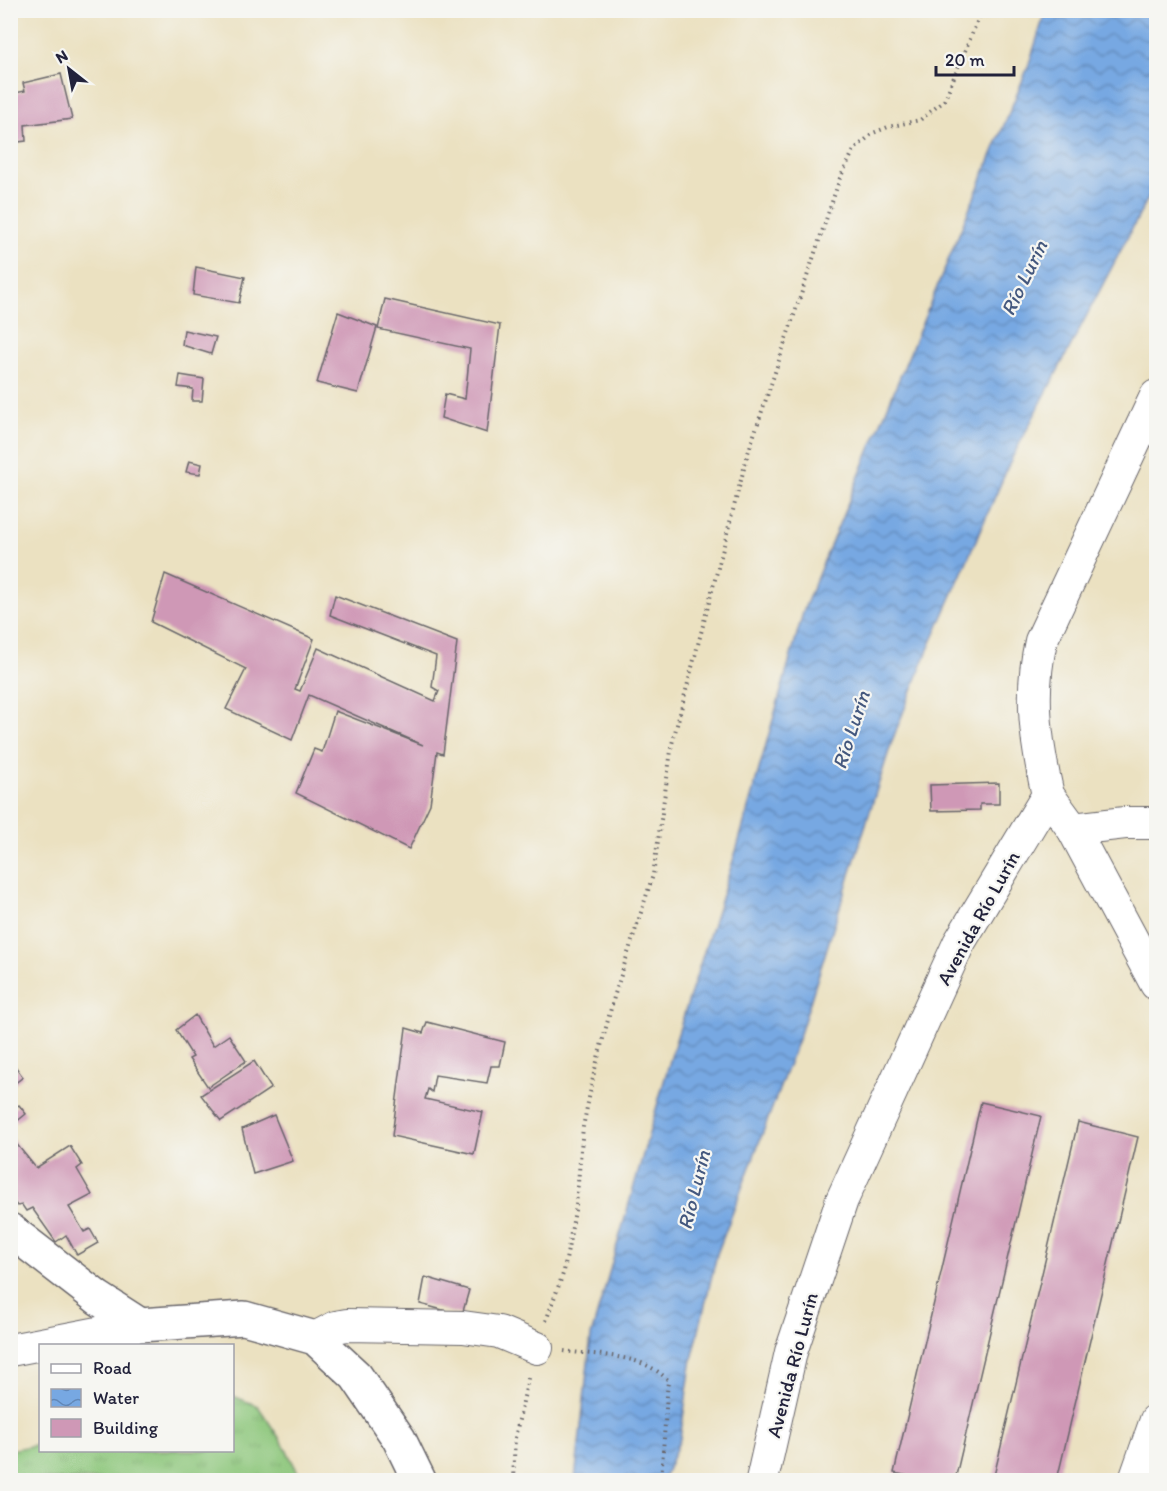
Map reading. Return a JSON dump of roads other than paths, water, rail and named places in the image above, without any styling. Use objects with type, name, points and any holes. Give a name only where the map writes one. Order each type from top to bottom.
[{"type":"main road","points":[[10,1230],[98,1298],[140,1325],[244,1318],[315,1338],[356,1376],[399,1439],[418,1480]]},
{"type":"street","points":[[1156,396],[1041,641],[1034,670],[1034,718],[1048,795],[1073,829],[1156,984]]},
{"type":"street","name":"Avenida Río Lurín","points":[[762,1480],[790,1352],[842,1200],[959,943],[1048,795]]},
{"type":"street","points":[[1073,829],[1125,823],[1156,823]]},
{"type":"street","points":[[41,1344],[140,1325]]},
{"type":"street","points":[[315,1338],[336,1327],[346,1325],[464,1327],[499,1332],[537,1348]]},
{"type":"street","points":[[10,1350],[39,1344]]},
{"type":"street","points":[[1135,1480],[1156,1420]]},
{"type":"water","name":"Río Lurín","points":[[1046,10],[1156,11],[1156,183],[1012,458],[927,652],[892,741],[800,1034],[717,1254],[691,1364],[680,1439],[663,1480],[575,1480],[591,1336],[675,1043],[737,848],[804,609],[1028,67]]}]
